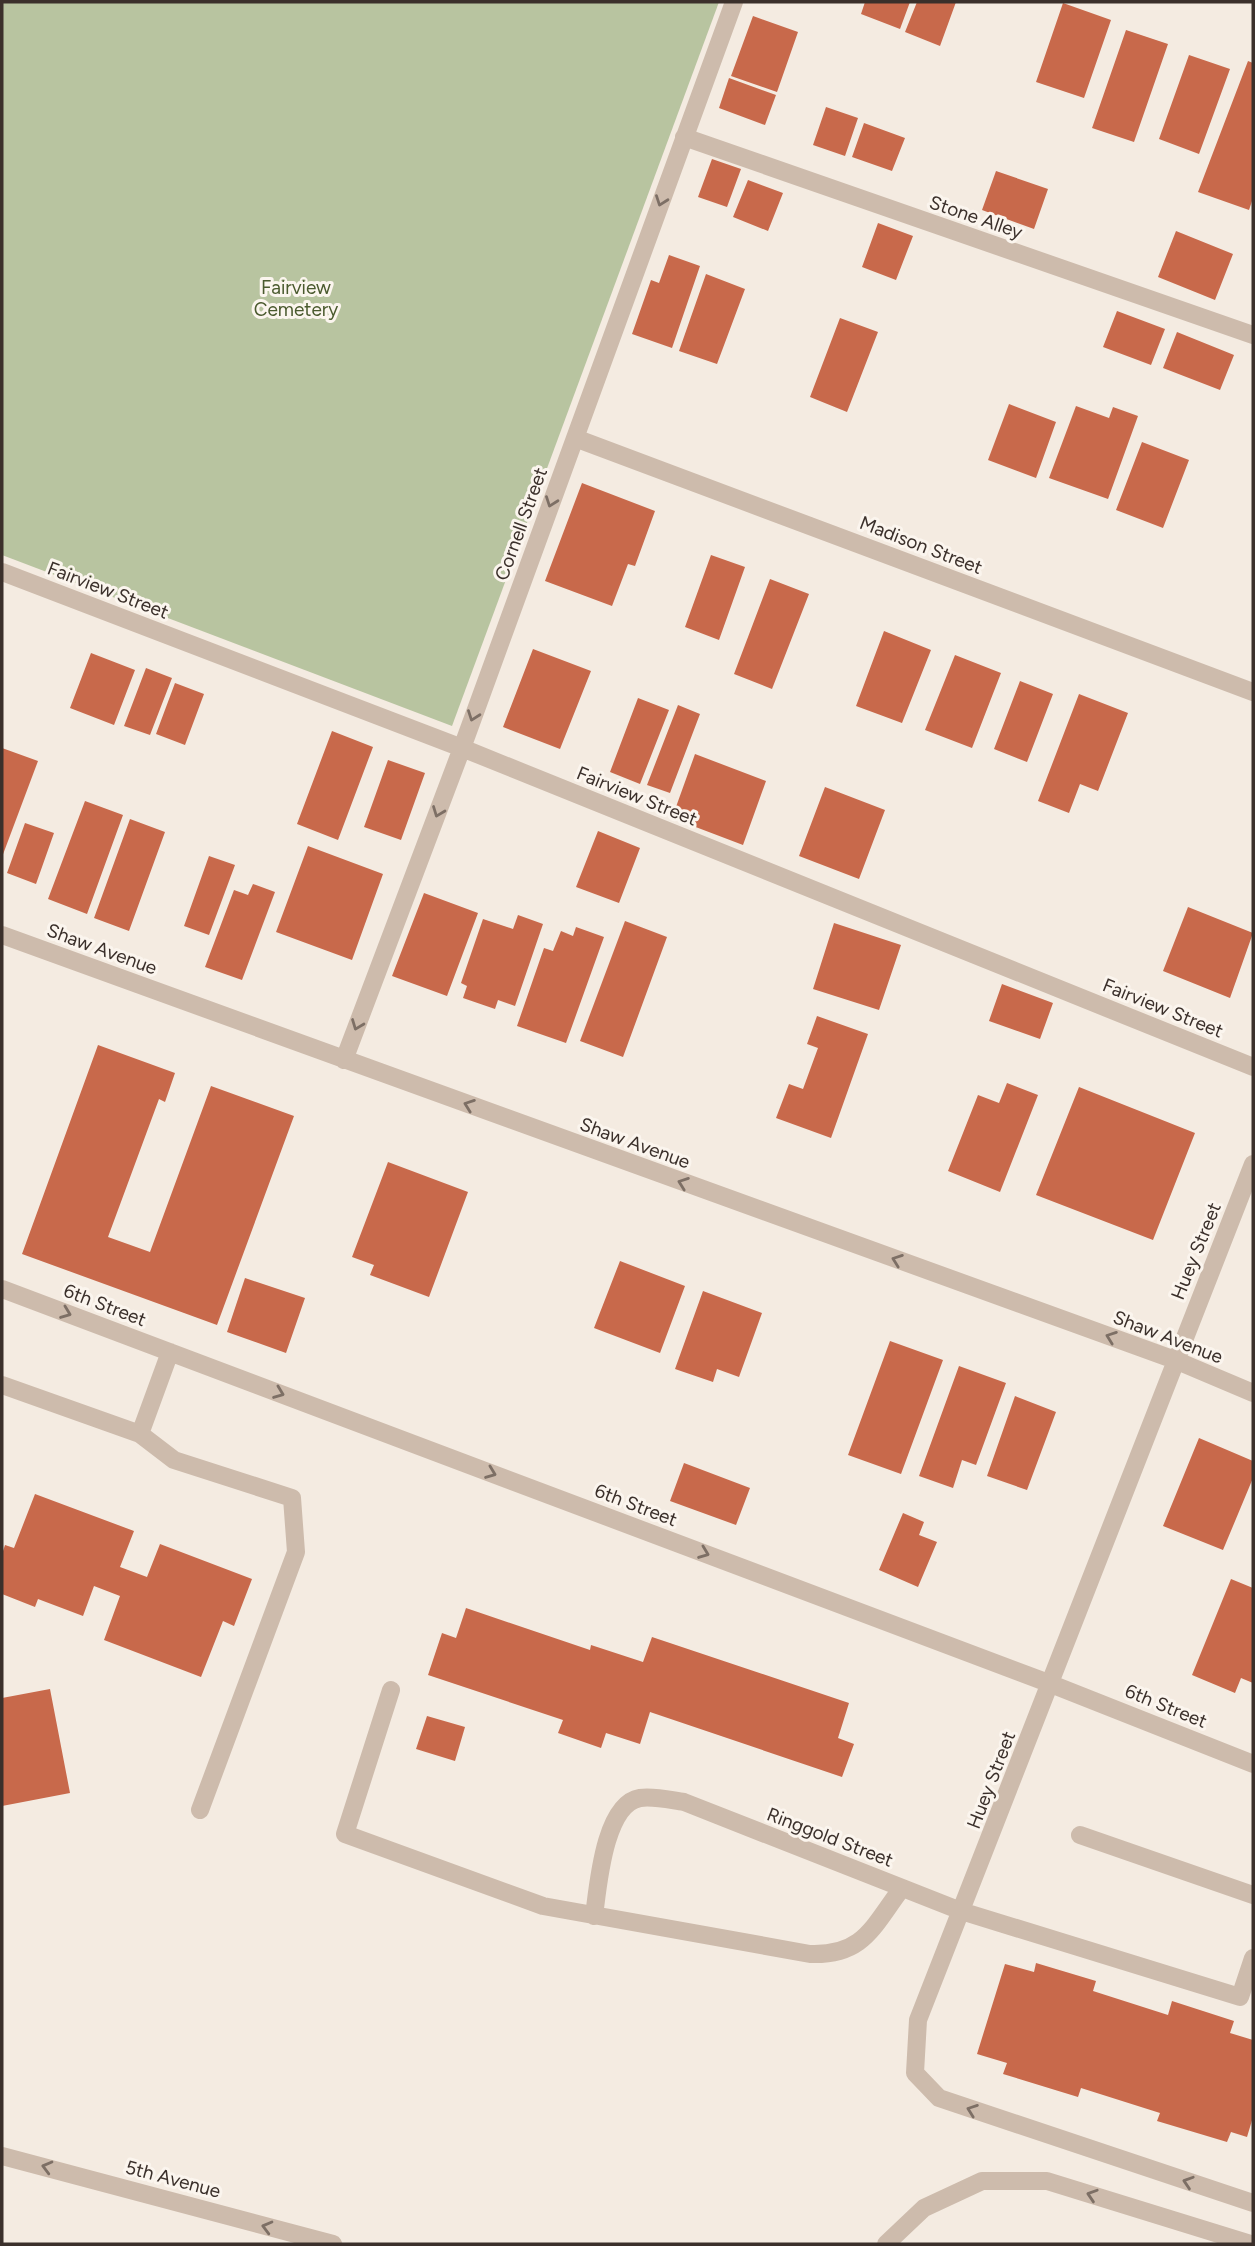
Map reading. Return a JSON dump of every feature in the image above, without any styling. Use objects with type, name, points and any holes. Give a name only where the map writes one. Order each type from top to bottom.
[{"type":"street","name":"Cornell Street","points":[[344,1060],[462,748],[734,2]]},
{"type":"street","name":"Stone Alley","points":[[684,137],[1253,335]]},
{"type":"street","name":"Madison Street","points":[[575,438],[1253,692]]},
{"type":"street","name":"Fairview Street","points":[[2,572],[462,748],[1253,1067]]},
{"type":"street","name":"Shaw Avenue","points":[[2,935],[1175,1360],[1253,1393]]},
{"type":"street","name":"Huey Street","points":[[1253,1164],[918,2020],[915,2073],[939,2098],[1253,2203]]},
{"type":"street","name":"6th Street","points":[[2,1289],[1051,1684],[1253,1763]]},
{"type":"street","points":[[140,1434],[170,1353]]},
{"type":"street","points":[[2,1385],[140,1434],[174,1460],[292,1498],[296,1552],[200,1810]]},
{"type":"street","points":[[391,1690],[345,1834],[543,1906],[810,1954],[832,1955],[849,1950],[864,1938],[902,1888]]},
{"type":"street","name":"Ringgold Street","points":[[594,1916],[602,1861],[620,1810],[637,1798],[684,1802],[961,1911],[1240,1997],[1253,1958]]},
{"type":"street","points":[[1080,1835],[1253,1895]]},
{"type":"street","name":"5th Avenue","points":[[2,2156],[333,2244]]},
{"type":"street","points":[[886,2244],[924,2208],[982,2181],[1047,2181],[1251,2244]]},
{"type":"green space","name":"Fairview Cemetery","points":[[2,2],[719,2],[452,726],[2,555]]},
{"type":"building","points":[[865,2],[910,2],[900,29],[861,14]]},
{"type":"building","points":[[917,2],[956,2],[940,46],[905,32]]},
{"type":"building","points":[[1063,3],[1111,20],[1084,98],[1036,82]]},
{"type":"building","points":[[753,16],[798,32],[777,92],[731,76]]},
{"type":"building","points":[[1126,30],[1168,44],[1134,142],[1092,128]]},
{"type":"building","points":[[1189,55],[1230,69],[1199,154],[1159,139]]},
{"type":"building","points":[[1248,61],[1253,63],[1253,198],[1249,210],[1198,192]]},
{"type":"building","points":[[729,78],[776,95],[765,125],[719,108]]},
{"type":"building","points":[[826,107],[858,118],[845,156],[813,145]]},
{"type":"building","points":[[864,123],[905,138],[892,171],[852,157]]},
{"type":"building","points":[[712,159],[741,169],[727,207],[698,197]]},
{"type":"building","points":[[996,171],[1048,189],[1034,229],[982,210]]},
{"type":"building","points":[[748,180],[783,193],[768,231],[733,217]]},
{"type":"building","points":[[878,223],[913,236],[896,280],[862,267]]},
{"type":"building","points":[[1176,231],[1233,254],[1215,300],[1158,277]]},
{"type":"building","points":[[669,255],[700,266],[672,348],[632,334],[651,280],[659,283]]},
{"type":"building","points":[[706,274],[745,289],[717,364],[679,351]]},
{"type":"building","points":[[1117,311],[1165,329],[1151,365],[1103,347]]},
{"type":"building","points":[[840,318],[878,332],[847,412],[810,397]]},
{"type":"building","points":[[1177,332],[1234,355],[1220,390],[1163,368]]},
{"type":"building","points":[[1009,404],[1056,422],[1036,478],[988,460]]},
{"type":"building","points":[[1076,406],[1109,418],[1113,407],[1138,416],[1108,499],[1049,478]]},
{"type":"building","points":[[1142,442],[1189,460],[1163,528],[1116,510]]},
{"type":"building","points":[[582,483],[655,511],[635,566],[628,564],[612,606],[545,581]]},
{"type":"building","points":[[711,555],[745,567],[719,640],[685,627]]},
{"type":"building","points":[[770,579],[809,594],[772,689],[734,674]]},
{"type":"building","points":[[884,631],[931,650],[902,723],[856,706]]},
{"type":"building","points":[[533,649],[591,671],[560,749],[503,727]]},
{"type":"building","points":[[91,653],[135,670],[114,725],[70,708]]},
{"type":"building","points":[[955,655],[1001,673],[972,748],[925,730]]},
{"type":"building","points":[[146,668],[172,678],[150,735],[124,726]]},
{"type":"building","points":[[1020,681],[1053,694],[1027,762],[994,749]]},
{"type":"building","points":[[175,683],[204,694],[185,745],[156,734]]},
{"type":"building","points":[[1079,694],[1128,713],[1098,791],[1080,784],[1069,813],[1038,801]]},
{"type":"building","points":[[638,698],[669,710],[640,784],[610,772]]},
{"type":"building","points":[[678,705],[700,714],[670,793],[647,785]]},
{"type":"building","points":[[332,731],[373,747],[338,840],[297,824]]},
{"type":"building","points":[[2,748],[38,761],[2,857]]},
{"type":"building","points":[[695,754],[766,781],[743,845],[672,818]]},
{"type":"building","points":[[388,760],[425,773],[401,840],[364,827]]},
{"type":"building","points":[[825,787],[885,810],[859,879],[799,856]]},
{"type":"building","points":[[85,801],[123,815],[87,914],[48,899]]},
{"type":"building","points":[[130,819],[165,832],[129,931],[94,918]]},
{"type":"building","points":[[25,823],[54,833],[36,884],[7,873]]},
{"type":"building","points":[[598,831],[640,848],[619,903],[576,887]]},
{"type":"building","points":[[308,846],[383,874],[352,960],[276,932]]},
{"type":"building","points":[[209,856],[235,865],[209,935],[184,926]]},
{"type":"building","points":[[253,884],[275,892],[242,980],[205,967],[234,890],[248,895]]},
{"type":"building","points":[[424,893],[478,913],[447,996],[392,976]]},
{"type":"building","points":[[1188,907],[1253,933],[1230,998],[1163,971]]},
{"type":"building","points":[[518,915],[543,924],[515,1006],[498,1000],[495,1009],[463,998],[467,986],[461,983],[483,919],[513,929]]},
{"type":"building","points":[[625,921],[667,937],[623,1057],[580,1041]]},
{"type":"building","points":[[834,923],[901,945],[879,1010],[813,989]]},
{"type":"building","points":[[576,927],[604,937],[566,1043],[517,1026],[544,948],[553,951],[561,931],[573,936]]},
{"type":"building","points":[[1002,984],[1053,1003],[1040,1039],[989,1021]]},
{"type":"building","points":[[817,1016],[868,1034],[831,1138],[776,1118],[789,1084],[803,1089],[818,1048],[807,1044]]},
{"type":"building","points":[[98,1045],[175,1073],[165,1102],[159,1099],[108,1237],[150,1252],[211,1086],[294,1116],[217,1325],[22,1254]]},
{"type":"building","points":[[1007,1083],[1038,1095],[1000,1192],[948,1171],[978,1095],[999,1103]]},
{"type":"building","points":[[1079,1087],[1195,1133],[1153,1240],[1036,1195]]},
{"type":"building","points":[[388,1162],[468,1192],[429,1297],[370,1275],[374,1265],[352,1257]]},
{"type":"building","points":[[620,1261],[685,1286],[660,1353],[594,1328]]},
{"type":"building","points":[[245,1278],[305,1298],[286,1353],[227,1332]]},
{"type":"building","points":[[703,1291],[762,1313],[739,1377],[717,1369],[713,1382],[675,1369]]},
{"type":"building","points":[[890,1341],[943,1360],[901,1474],[848,1455]]},
{"type":"building","points":[[959,1366],[1006,1383],[976,1465],[962,1460],[953,1488],[919,1476]]},
{"type":"building","points":[[1015,1396],[1056,1412],[1027,1490],[987,1476]]},
{"type":"building","points":[[1199,1438],[1253,1461],[1253,1478],[1223,1550],[1163,1526]]},
{"type":"building","points":[[684,1463],[750,1488],[736,1525],[670,1501]]},
{"type":"building","points":[[35,1494],[134,1531],[120,1567],[147,1577],[160,1544],[252,1579],[234,1626],[223,1621],[201,1677],[104,1640],[120,1596],[94,1586],[83,1616],[38,1599],[35,1607],[2,1594],[2,1554],[5,1545],[14,1548]]},
{"type":"building","points":[[903,1513],[924,1522],[919,1535],[937,1542],[918,1587],[879,1570]]},
{"type":"building","points":[[1231,1579],[1253,1588],[1253,1683],[1241,1678],[1235,1693],[1192,1675]]},
{"type":"building","points":[[466,1608],[590,1650],[591,1645],[643,1662],[652,1637],[849,1703],[838,1738],[854,1744],[842,1777],[650,1712],[640,1744],[606,1733],[601,1748],[558,1733],[563,1720],[428,1675],[442,1633],[456,1638]]},
{"type":"building","points":[[50,1689],[70,1793],[2,1806],[2,1698]]},
{"type":"building","points":[[427,1716],[465,1727],[455,1761],[416,1749]]},
{"type":"building","points":[[1036,1963],[1096,1981],[1093,1991],[1168,2015],[1172,2001],[1234,2021],[1230,2033],[1253,2040],[1253,2117],[1247,2137],[1231,2132],[1227,2142],[1157,2121],[1160,2113],[1081,2088],[1078,2097],[1003,2074],[1007,2063],[977,2054],[1005,1964],[1034,1972]]}]
